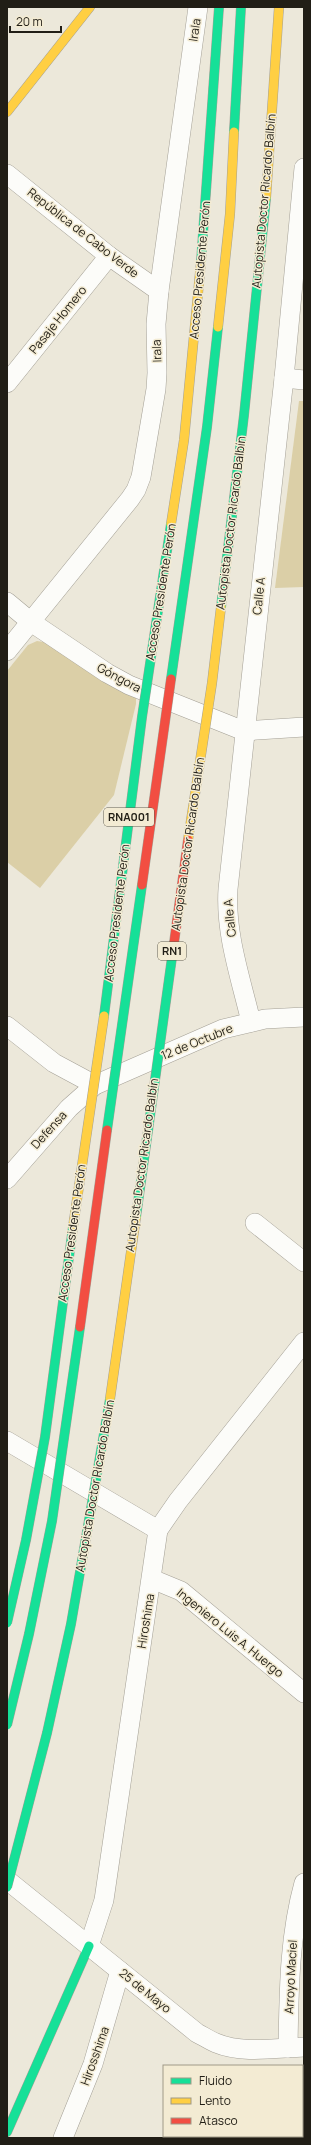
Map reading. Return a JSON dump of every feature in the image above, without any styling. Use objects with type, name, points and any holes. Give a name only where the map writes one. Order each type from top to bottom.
[{"type":"main road","points":[[7,112],[90,7]]},
{"type":"main road","name":"Acceso Presidente Perón","points":[[7,1623],[26,1540],[45,1437],[86,1130],[103,1027],[142,717],[184,440],[205,221],[219,7]]},
{"type":"main road","points":[[7,1725],[29,1634],[52,1521],[206,434],[230,214],[241,7]]},
{"type":"main road","name":"Autopista Doctor Ricardo Balbín","points":[[7,1886],[47,1733],[71,1624],[92,1511],[110,1393],[185,862],[212,683],[246,391],[269,163],[279,7]]},
{"type":"main road","points":[[7,2132],[90,1946]]},
{"type":"street","name":"Irala","points":[[7,651],[136,490],[140,477],[156,389],[156,324],[159,291],[198,7]]},
{"type":"street","name":"Calle A","points":[[250,1022],[231,938],[227,903],[244,730],[284,378],[304,168]]},
{"type":"street","name":"República de Cabo Verde","points":[[7,174],[109,256],[159,291]]},
{"type":"street","name":"Pasaje Homero","points":[[7,383],[109,256]]},
{"type":"street","points":[[284,378],[304,380]]},
{"type":"street","name":"Góngora","points":[[7,602],[31,622],[118,680],[244,730]]},
{"type":"street","points":[[244,730],[304,727]]},
{"type":"street","name":"12 de Octubre","points":[[95,1085],[223,1029],[265,1019],[304,1018]]},
{"type":"street","points":[[7,1026],[54,1063],[95,1085]]},
{"type":"street","name":"Defensa","points":[[7,1179],[69,1108],[95,1085]]},
{"type":"street","points":[[255,1223],[304,1262]]},
{"type":"street","name":"Hiroshima","points":[[90,1946],[104,1900],[158,1530],[182,1495],[304,1342]]},
{"type":"street","points":[[7,1441],[158,1530]]},
{"type":"street","name":"Ingeniero Luis A. Huergo","points":[[152,1579],[181,1591],[304,1693]]},
{"type":"street","name":"25 de Mayo","points":[[7,1880],[197,2033],[217,2044],[231,2047],[250,2049],[296,2048]]},
{"type":"street","name":"Arroyo Maciel","points":[[296,2048],[290,1962],[295,1920],[304,1883]]},
{"type":"street","name":"Hirosshima","points":[[63,2138],[93,2064],[120,1971]]},
{"type":"shaded area","points":[[299,401],[304,401],[304,587],[275,588]]},
{"type":"shaded area","points":[[37,641],[50,643],[136,697],[136,704],[114,795],[40,888],[7,862],[7,671],[28,645]]},
{"type":"traffic: fast","points":[[201,262],[219,7]]},
{"type":"traffic: fast","points":[[234,132],[241,7]]},
{"type":"traffic: fast","points":[[221,607],[244,415],[266,198]]},
{"type":"traffic: fast","points":[[171,679],[207,427],[218,327]]},
{"type":"traffic: fast","points":[[104,1016],[142,717],[171,524]]},
{"type":"traffic: fast","points":[[107,1130],[142,885]]},
{"type":"traffic: fast","points":[[136,1217],[174,943]]},
{"type":"traffic: fast","points":[[7,1623],[26,1540],[45,1437],[73,1227]]},
{"type":"traffic: fast","points":[[7,1725],[29,1634],[52,1521],[80,1327]]},
{"type":"traffic: fast","points":[[7,1887],[47,1733],[71,1624],[110,1399]]},
{"type":"traffic: fast","points":[[7,2132],[89,1946]]},
{"type":"traffic: slow","points":[[7,112],[90,7]]},
{"type":"traffic: slow","points":[[266,198],[279,7]]},
{"type":"traffic: slow","points":[[218,327],[230,214],[234,132]]},
{"type":"traffic: slow","points":[[171,524],[184,440],[201,262]]},
{"type":"traffic: slow","points":[[188,840],[212,683],[221,607]]},
{"type":"traffic: slow","points":[[73,1227],[104,1016]]},
{"type":"traffic: slow","points":[[110,1399],[136,1217]]},
{"type":"traffic: jam","points":[[142,885],[171,679]]},
{"type":"traffic: jam","points":[[174,943],[188,840]]},
{"type":"traffic: jam","points":[[80,1327],[107,1130]]}]
